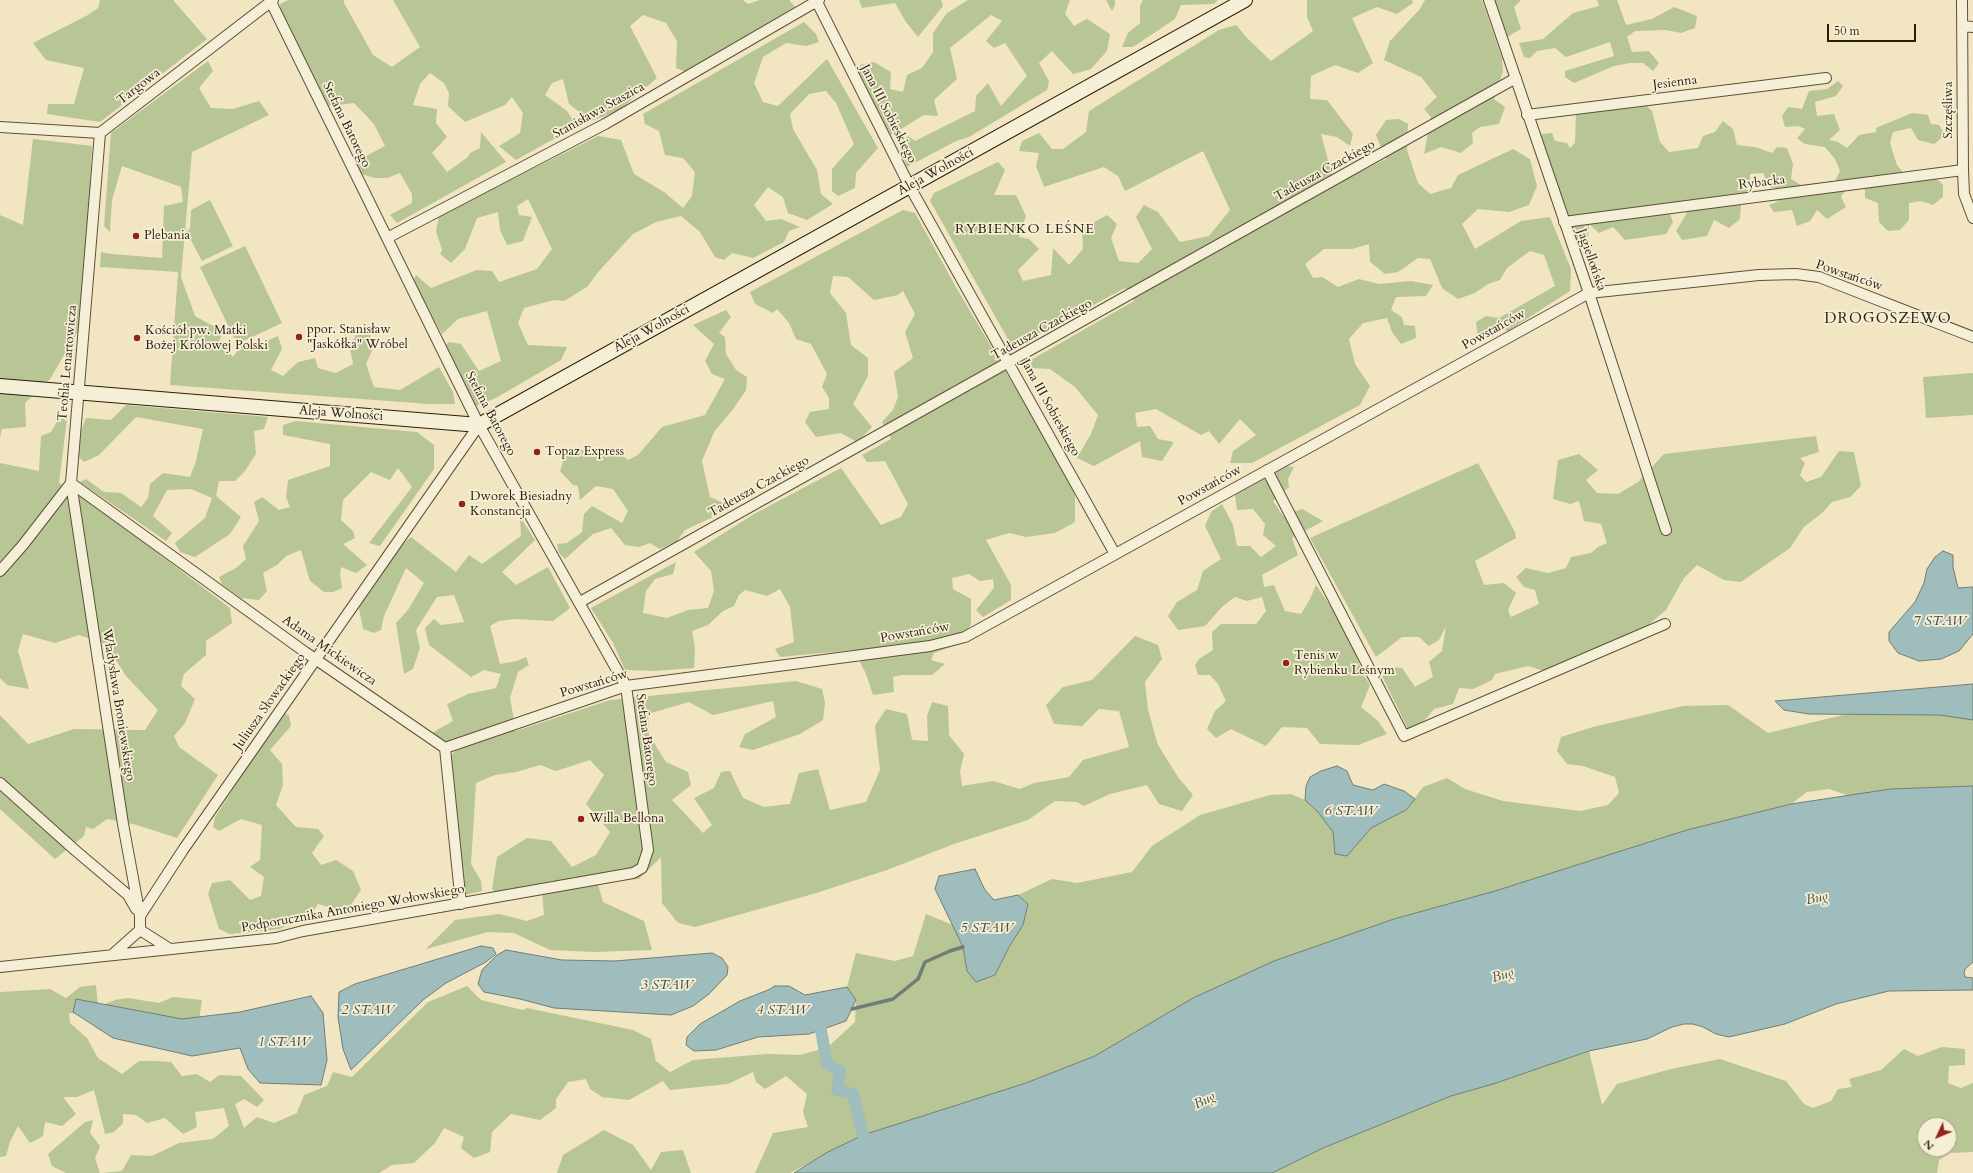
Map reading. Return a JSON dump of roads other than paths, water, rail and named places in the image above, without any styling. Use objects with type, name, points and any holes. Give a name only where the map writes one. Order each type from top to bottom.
[{"type":"street","name":"Targowa","points":[[100,133],[271,0]]},
{"type":"street","name":"Stefana Batorego","points":[[271,0],[479,425],[626,686],[648,850]]},
{"type":"street","name":"Jana III Sobieskiego","points":[[817,0],[910,187],[1010,363],[1115,554]]},
{"type":"street","name":"Stanisława Staszica","points":[[387,238],[605,124],[817,0]]},
{"type":"street","name":"Aleja Wolności","points":[[0,386],[479,425],[1245,0]]},
{"type":"street","name":"Jagiellońska","points":[[1489,0],[1589,293],[1666,530]]},
{"type":"street","name":"Szczęśliwa","points":[[1962,0],[1964,194],[1973,218]]},
{"type":"street","points":[[1962,26],[1973,27]]},
{"type":"street","name":"Tadeusza Czackiego","points":[[580,602],[1010,363],[1516,78]]},
{"type":"street","name":"Jesienna","points":[[1527,115],[1826,78]]},
{"type":"street","points":[[0,127],[100,133]]},
{"type":"street","name":"Teofila Lenartowicza","points":[[71,483],[100,133]]},
{"type":"street","name":"Rybacka","points":[[1564,222],[1963,170]]},
{"type":"street","name":"Powstańców","points":[[445,748],[626,686],[930,646],[965,637],[1589,293],[1759,275],[1796,274],[1819,278],[1973,337]]},
{"type":"street","name":"Juliusza Słowackiego","points":[[140,916],[183,850],[479,425]]},
{"type":"street","points":[[1267,470],[1404,736],[1665,624]]},
{"type":"street","points":[[0,571],[24,545],[71,483]]},
{"type":"street","name":"Adama Mickiewicza","points":[[71,483],[299,648],[316,658],[445,748]]},
{"type":"street","name":"Władysława Broniewskiego","points":[[71,483],[123,824],[140,916],[140,930]]},
{"type":"street","points":[[445,748],[461,904]]},
{"type":"street","points":[[0,783],[128,895],[140,916]]},
{"type":"street","name":"Podporucznika Antoniego Wołowskiego","points":[[0,967],[276,938],[303,931],[633,873],[642,868],[648,850]]},
{"type":"street","points":[[112,955],[140,930],[170,949]]},
{"type":"water","name":"7 STAW","points":[[1943,551],[1953,555],[1953,567],[1958,588],[1973,587],[1973,634],[1959,651],[1941,659],[1919,661],[1898,653],[1889,641],[1889,632],[1915,602],[1924,583],[1927,569],[1935,557]]},
{"type":"water","points":[[1973,684],[1973,720],[1940,715],[1809,714],[1784,710],[1775,701]]},
{"type":"water","name":"6 STAW","points":[[1337,766],[1347,771],[1353,785],[1373,790],[1384,784],[1404,791],[1415,799],[1406,810],[1371,828],[1347,856],[1335,854],[1333,832],[1318,812],[1305,800],[1306,786],[1310,777],[1321,771]]},
{"type":"water","name":"Bug","points":[[1973,786],[1973,962],[1965,969],[1964,973],[1965,977],[1973,978],[1973,990],[1889,991],[1836,1004],[1785,1024],[1729,1037],[1716,1034],[1703,1027],[1693,1024],[1684,1024],[1672,1027],[1647,1039],[1589,1051],[1493,1084],[1451,1096],[1323,1148],[1272,1173],[794,1173],[826,1153],[863,1135],[1026,1083],[1095,1056],[1193,998],[1274,961],[1394,919],[1495,891],[1687,830],[1791,804],[1891,789]]},
{"type":"water","name":"5 STAW","points":[[975,869],[985,890],[994,900],[1018,895],[1028,904],[1023,925],[1009,947],[995,975],[976,982],[967,971],[963,947],[935,889],[939,876]]},
{"type":"water","name":"2 STAW","points":[[481,946],[493,948],[496,954],[486,962],[446,983],[423,1000],[351,1070],[343,1049],[338,1017],[339,992],[355,984]]},
{"type":"water","name":"3 STAW","points":[[506,950],[562,960],[615,961],[712,953],[722,958],[728,967],[727,975],[709,994],[693,1006],[671,1015],[554,1008],[484,992],[478,984],[482,970],[497,955]]},
{"type":"water","name":"4 STAW","points":[[775,986],[789,986],[805,995],[847,987],[856,1000],[846,1021],[809,1034],[758,1037],[716,1050],[694,1051],[686,1045],[687,1037],[700,1024],[740,1001]]},
{"type":"water","name":"1 STAW","points":[[311,996],[323,1013],[327,1060],[321,1085],[260,1083],[248,1069],[240,1048],[192,1056],[113,1038],[73,1012],[76,999],[182,1019],[240,1012]]},
{"type":"waterway","points":[[852,1009],[893,999],[918,979],[925,962],[963,947]]},
{"type":"waterway","points":[[821,1030],[827,1064],[840,1071],[837,1090],[853,1094],[863,1135]]},
{"type":"place","name":"Plebania","points":[[136,236]]},
{"type":"place","name":"ppor. Stanisław \"Jaskółka\" Wróbel","points":[[299,337]]},
{"type":"place","name":"Kościół pw. Matki Bożej Królowej Polski","points":[[137,338]]},
{"type":"place","name":"Topaz Express","points":[[537,452]]},
{"type":"place","name":"Dworek Biesiadny Konstancja","points":[[462,504]]},
{"type":"place","name":"Tenis w Rybienku Leśnym","points":[[1286,663]]},
{"type":"place","name":"Willa Bellona","points":[[581,819]]},
{"type":"district","name":"RYBIENKO LEŚNE","points":[[1025,230]]},
{"type":"district","name":"DROGOSZEWO","points":[[1888,320]]}]
